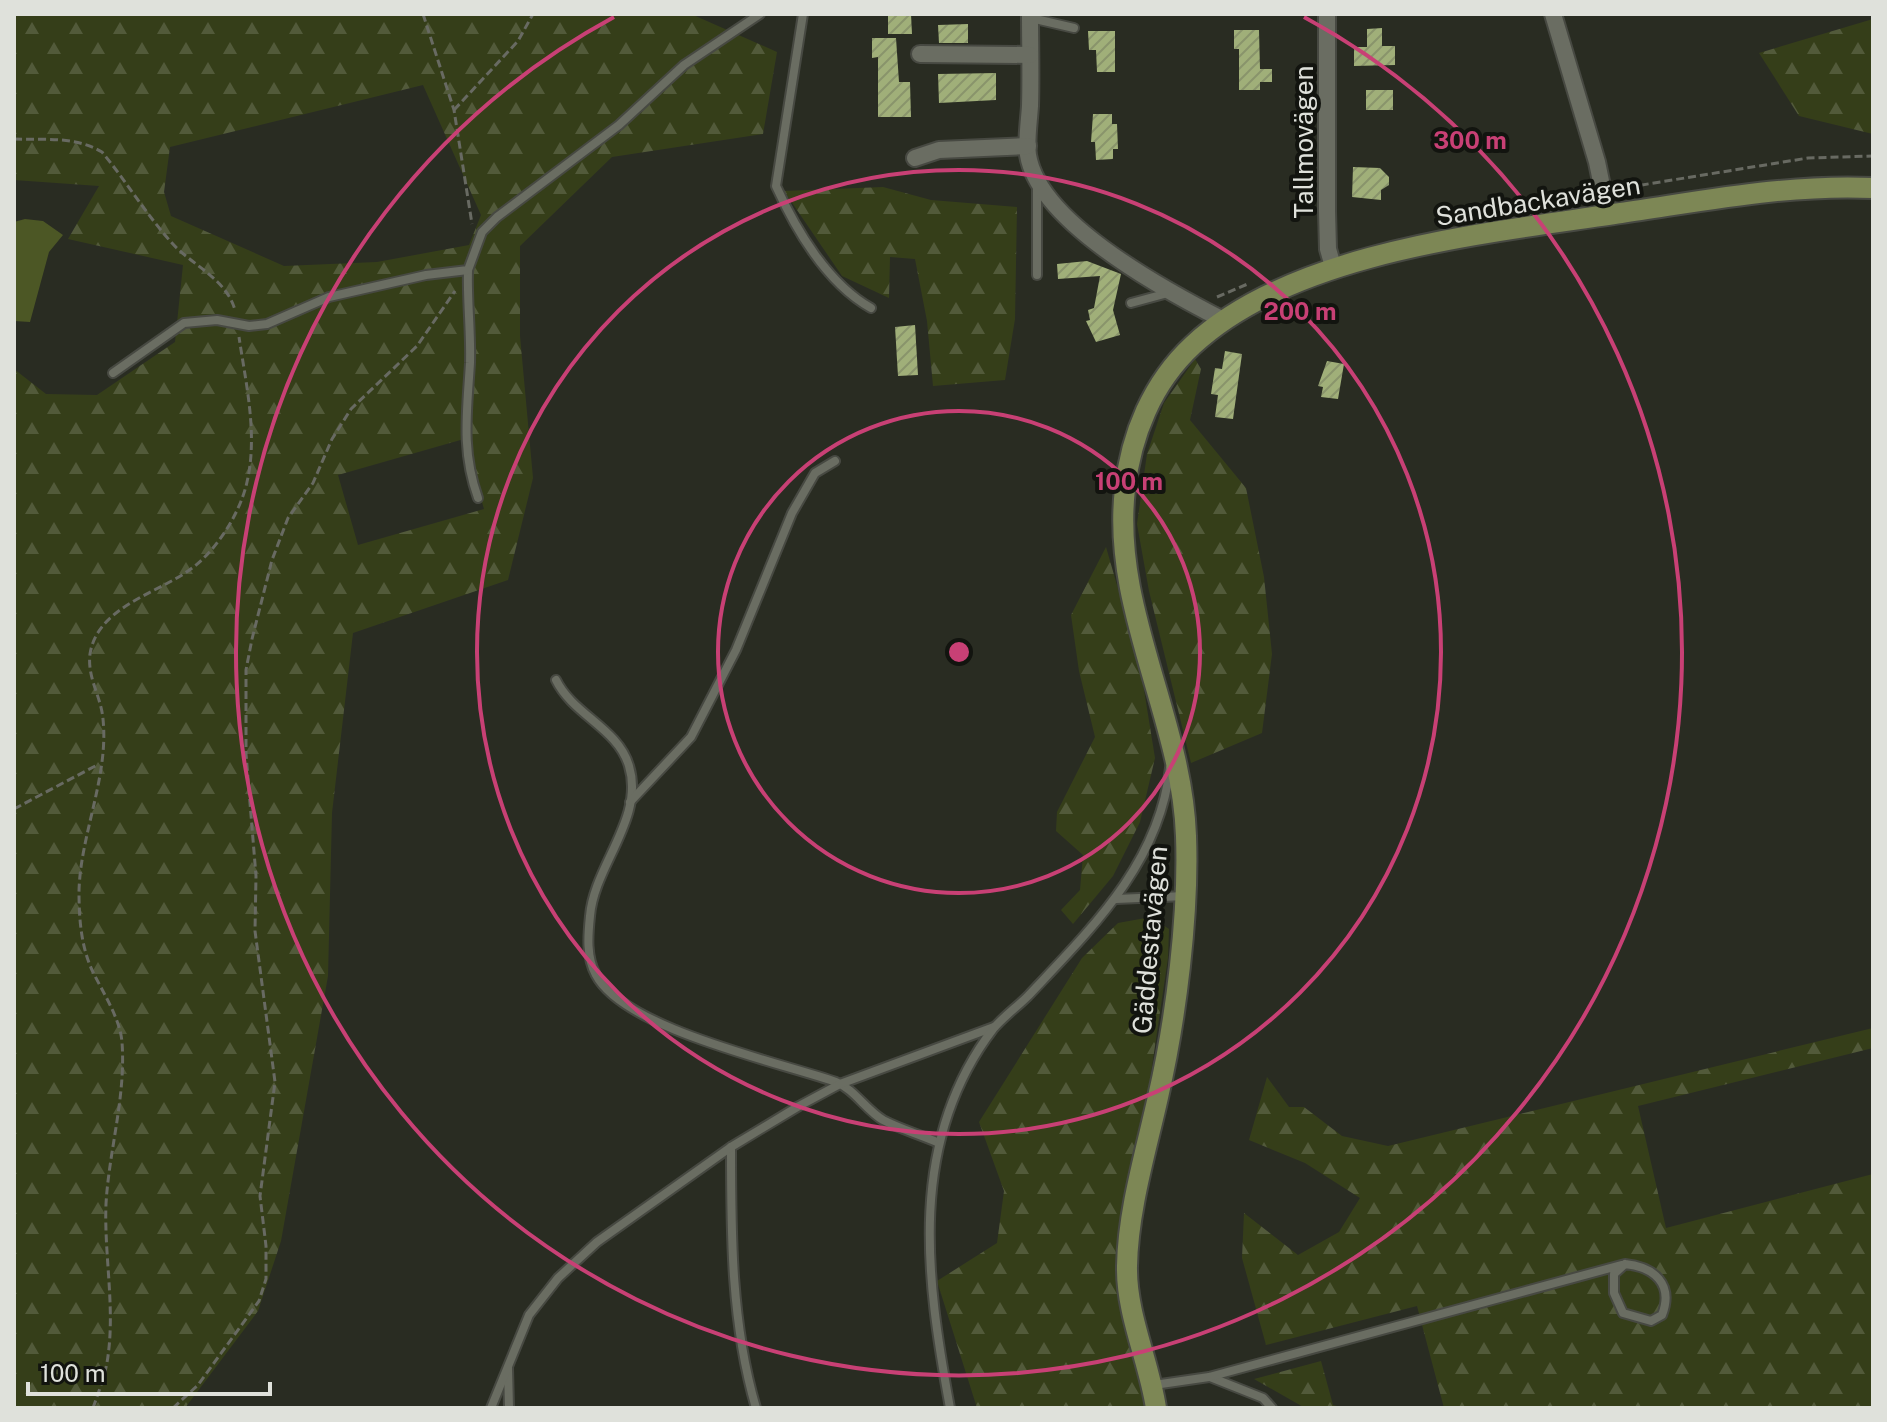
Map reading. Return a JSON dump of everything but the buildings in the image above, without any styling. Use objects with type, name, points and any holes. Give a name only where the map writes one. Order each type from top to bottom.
[{"type":"street","name":"Tallmovägen","points":[[1327,14],[1328,249],[1334,270]]},
{"type":"street","points":[[1553,14],[1597,162],[1608,215]]},
{"type":"street","points":[[1030,16],[1028,146],[1037,182],[1051,201],[1108,252],[1169,293],[1225,321]]},
{"type":"street","points":[[920,54],[1030,55]]},
{"type":"street","points":[[915,158],[939,150],[1028,146]]},
{"type":"street","name":"Sandbackavägen","points":[[1225,321],[1268,296],[1334,270],[1448,240],[1778,191],[1873,188]]},
{"type":"street","name":"Gäddestavägen","points":[[1156,1408],[1138,1332],[1127,1266],[1166,1055],[1185,896],[1186,836],[1172,748],[1126,569],[1124,492],[1131,451],[1145,409],[1165,378],[1193,345],[1225,321]]},
{"type":"lane","points":[[478,498],[466,457],[464,423],[470,365],[468,270],[482,232],[497,217],[619,125],[684,65],[760,14]]},
{"type":"lane","points":[[803,14],[776,186],[834,279],[849,296],[871,308]]},
{"type":"lane","points":[[1030,16],[1074,28]]},
{"type":"lane","points":[[1037,182],[1037,275]]},
{"type":"lane","points":[[113,373],[176,325],[202,320],[267,324],[329,297],[426,275],[468,270]]},
{"type":"lane","points":[[1131,303],[1169,293]]},
{"type":"lane","points":[[835,461],[815,473],[792,513],[736,650],[691,737],[645,781],[629,803],[590,911],[588,948],[595,975],[611,995],[646,1016],[724,1048],[840,1084],[881,1119],[939,1143]]},
{"type":"lane","points":[[556,680],[563,696],[612,737],[629,765],[629,803]]},
{"type":"lane","points":[[950,1408],[929,1284],[929,1222],[939,1143],[962,1076],[995,1027],[1096,926],[1116,899],[1152,836],[1169,776],[1172,748]]},
{"type":"lane","points":[[1116,899],[1185,896]]},
{"type":"lane","points":[[491,1408],[529,1315],[558,1278],[597,1242],[731,1147],[840,1084],[995,1027]]},
{"type":"lane","points":[[731,1147],[732,1265],[743,1356],[756,1408]]},
{"type":"lane","points":[[1153,1385],[1209,1377],[1625,1264],[1646,1266],[1658,1277],[1665,1291],[1662,1315],[1651,1321],[1623,1313],[1614,1293],[1614,1274],[1625,1264]]},
{"type":"lane","points":[[508,1364],[509,1408]]},
{"type":"lane","points":[[1209,1377],[1263,1398],[1272,1408]]},
{"type":"path","points":[[423,14],[454,110],[471,201],[473,235]]},
{"type":"path","points":[[454,110],[518,41],[533,14]]},
{"type":"path","points":[[14,139],[73,141],[86,143],[102,152],[174,246],[196,261],[224,291],[234,305],[251,419],[247,482],[237,510],[216,544],[191,569],[125,606],[105,623],[93,641],[92,683],[103,719],[96,804],[79,889],[81,928],[90,966],[122,1038],[106,1204],[108,1355],[93,1408]]},
{"type":"path","points":[[173,1408],[198,1385],[259,1301],[266,1279],[260,1196],[275,1082],[255,931],[256,876],[246,754],[246,670],[265,587],[288,518],[313,483],[351,409],[417,346],[468,270]]},
{"type":"path","points":[[14,809],[99,764]]},
{"type":"green space","points":[[14,14],[691,14],[777,52],[763,134],[612,157],[520,246],[520,336],[533,478],[508,580],[353,633],[332,813],[328,976],[281,1241],[258,1311],[185,1408],[14,1408],[14,369],[46,394],[97,395],[175,342],[183,265],[68,239],[99,186],[14,180]],"holes":[[[423,85],[481,215],[469,245],[377,262],[284,266],[171,216],[164,192],[170,147]],[[464,439],[484,509],[358,545],[338,475]]]},
{"type":"green space","points":[[1873,19],[1873,134],[1799,116],[1759,53]]},
{"type":"green space","points":[[883,187],[931,200],[1017,207],[1015,319],[1005,380],[933,386],[927,321],[915,259],[890,257],[889,298],[842,276],[784,191]]},
{"type":"green space","points":[[1195,359],[1201,369],[1190,420],[1246,488],[1264,577],[1272,654],[1262,733],[1191,763],[1149,591],[1137,524],[1147,454],[1164,403]]},
{"type":"green space","points":[[1106,547],[1140,665],[1155,758],[1140,822],[1113,876],[1073,924],[1061,910],[1080,890],[1083,855],[1056,831],[1057,812],[1095,737],[1079,671],[1071,615]]},
{"type":"green space","points":[[1151,917],[1169,929],[1168,958],[1142,1134],[1128,1201],[1147,1408],[977,1408],[937,1281],[997,1243],[1004,1191],[979,1122],[1082,958],[1118,923]]},
{"type":"green space","points":[[1873,1028],[1873,1048],[1638,1106],[1666,1228],[1873,1174],[1873,1408],[1444,1408],[1417,1306],[1266,1345],[1242,1258],[1244,1213],[1298,1255],[1339,1232],[1360,1198],[1305,1163],[1249,1140],[1267,1077],[1289,1107],[1304,1107],[1342,1136],[1388,1146]]},
{"type":"green space","points":[[1321,1361],[1333,1405],[1344,1408],[1305,1408],[1254,1379]]},
{"type":"shaded area","points":[[25,219],[43,221],[63,235],[49,252],[30,322],[14,321],[14,222]]}]
